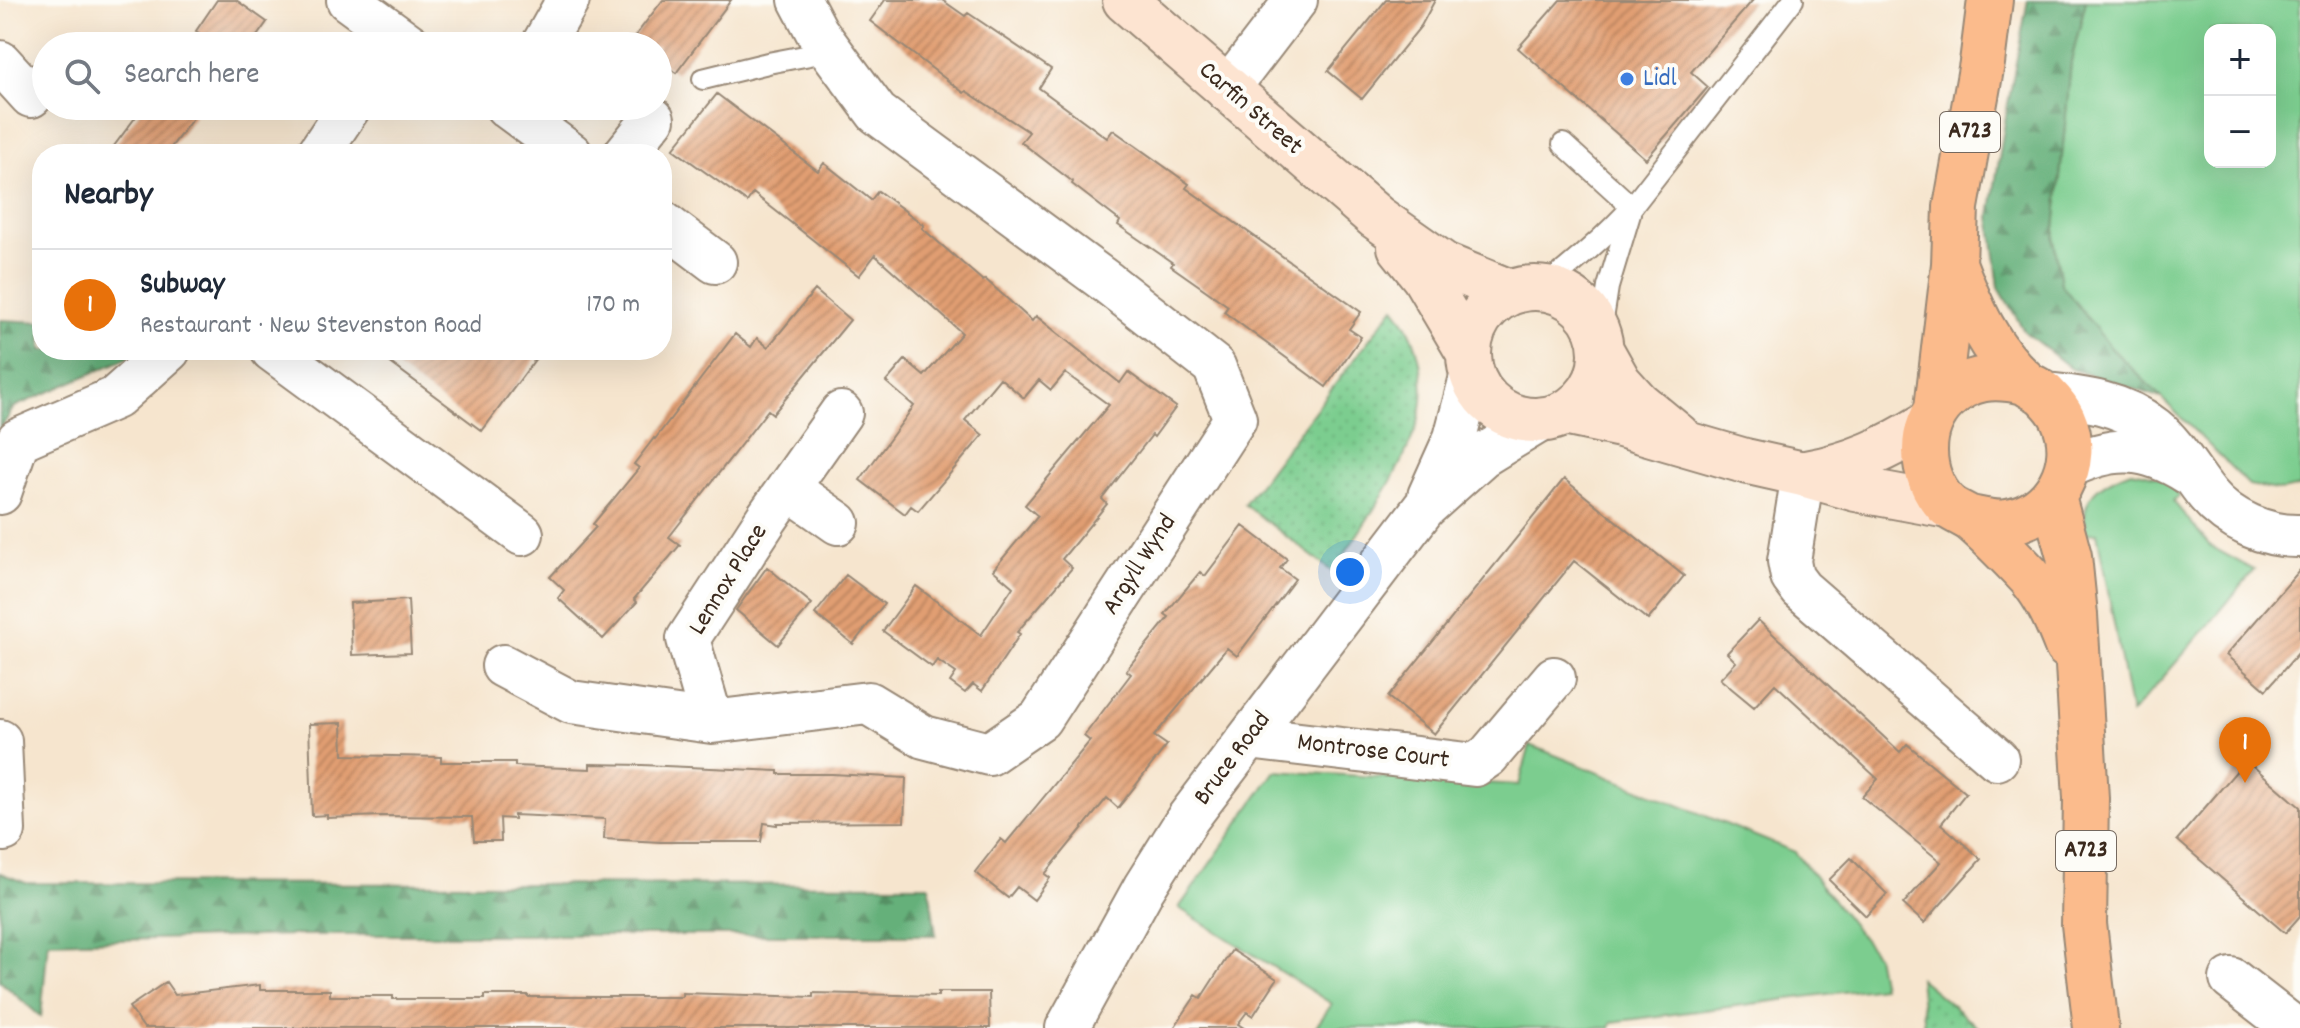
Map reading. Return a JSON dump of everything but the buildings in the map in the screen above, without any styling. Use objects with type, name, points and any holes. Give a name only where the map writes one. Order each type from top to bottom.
[{"type":"main road","name":"Carfin Street","points":[[1125,0],[1376,217],[1444,265],[1527,290]]},
{"type":"main road","name":"A723","points":[[1990,0],[1956,207],[1954,264],[1933,415],[1923,451],[1930,482],[2044,594],[2078,674]]},
{"type":"main road","name":"Carfin Street","points":[[1376,217],[1424,277],[1470,363]]},
{"type":"main road","name":"A723","points":[[1954,264],[1973,314],[1996,349],[2063,417],[2069,437],[2061,482],[2086,798],[2084,924],[2096,1028]]},
{"type":"main road","points":[[1686,443],[1638,403],[1619,382],[1600,344],[1594,322],[1583,308],[1559,292],[1527,290],[1495,301],[1473,329],[1470,363],[1486,399],[1501,411],[1522,418],[1553,416],[1621,425],[1745,461],[2006,523],[2035,513],[2061,482]]},
{"type":"main road","points":[[1553,416],[1575,406],[1592,388],[1601,364],[1600,344]]},
{"type":"main road","points":[[1803,474],[1856,462],[1896,443],[1933,415],[1956,389],[1974,381],[2002,377],[2035,388]]},
{"type":"street","points":[[348,0],[386,32]]},
{"type":"street","points":[[550,32],[568,0]]},
{"type":"street","points":[[1227,90],[1296,0]]},
{"type":"street","name":"Argyll Wynd","points":[[503,666],[571,702],[712,722],[868,703],[924,737],[989,754],[1040,719],[1235,419],[1214,366],[1108,283],[877,113],[816,21]]},
{"type":"street","points":[[0,62],[31,96]]},
{"type":"street","points":[[325,144],[341,120]]},
{"type":"street","points":[[526,120],[558,144]]},
{"type":"street","points":[[633,144],[652,120]]},
{"type":"street","points":[[672,230],[715,262]]},
{"type":"street","points":[[0,493],[18,440],[115,398],[158,360]]},
{"type":"street","points":[[286,360],[522,534]]},
{"type":"street","name":"Bruce Road","points":[[1424,508],[1455,438],[1470,363]]},
{"type":"street","points":[[2035,388],[2091,399],[2133,414],[2156,430],[2208,495],[2235,518],[2259,531],[2300,536]]},
{"type":"street","name":"Lennox Place","points":[[712,722],[688,639],[841,413]]},
{"type":"street","name":"Bruce Road","points":[[1067,1028],[1144,888],[1188,818],[1424,508],[1482,456],[1553,416]]},
{"type":"street","points":[[2061,482],[2095,454],[2138,451],[2166,459],[2196,477]]},
{"type":"street","points":[[1803,474],[1791,542],[1789,561],[1792,577],[1801,589],[1891,644],[1997,759]]},
{"type":"street","points":[[788,488],[838,523]]},
{"type":"street","name":"Montrose Court","points":[[1249,738],[1475,765],[1488,756],[1554,678]]},
{"type":"street","points":[[0,741],[4,830]]},
{"type":"street","points":[[2231,979],[2294,1028]]},
{"type":"lane","points":[[1527,290],[1611,231],[1793,0]]},
{"type":"lane","points":[[703,79],[768,63],[816,21]]},
{"type":"lane","points":[[1563,144],[1632,207]]},
{"type":"lane","points":[[1600,344],[1608,287],[1632,207]]},
{"type":"green space","points":[[2028,0],[2086,0],[2071,62],[2054,240],[2061,284],[2111,348],[2162,398],[2072,369],[2025,332],[1999,288],[1990,216]]},
{"type":"green space","points":[[2086,0],[2300,0],[2300,487],[2282,491],[2249,485],[2111,348],[2061,285],[2054,240],[2071,62]]},
{"type":"green space","points":[[1394,307],[1417,349],[1422,381],[1420,413],[1399,466],[1333,572],[1244,504]]},
{"type":"green space","points":[[0,320],[32,322],[32,360],[122,360],[14,407],[0,430]]},
{"type":"green space","points":[[2131,471],[2152,475],[2168,484],[2179,496],[2173,501],[2210,546],[2254,570],[2131,714],[2097,533],[2086,534],[2085,521],[2086,510],[2094,493],[2109,481]]},
{"type":"green space","points":[[1530,745],[1795,852],[1876,955],[1882,987],[1612,1022],[1610,1028],[1315,1028],[1332,1004],[1179,908],[1275,771],[1519,785]]},
{"type":"green space","points":[[0,873],[26,883],[929,885],[936,935],[296,935],[48,942],[41,1017],[0,981]]},
{"type":"green space","points":[[1919,978],[1979,1028],[1924,1028]]},
{"type":"place","name":"Lidl","points":[[1627,79]]},
{"type":"place","name":"Subway","points":[[2245,783]]}]
